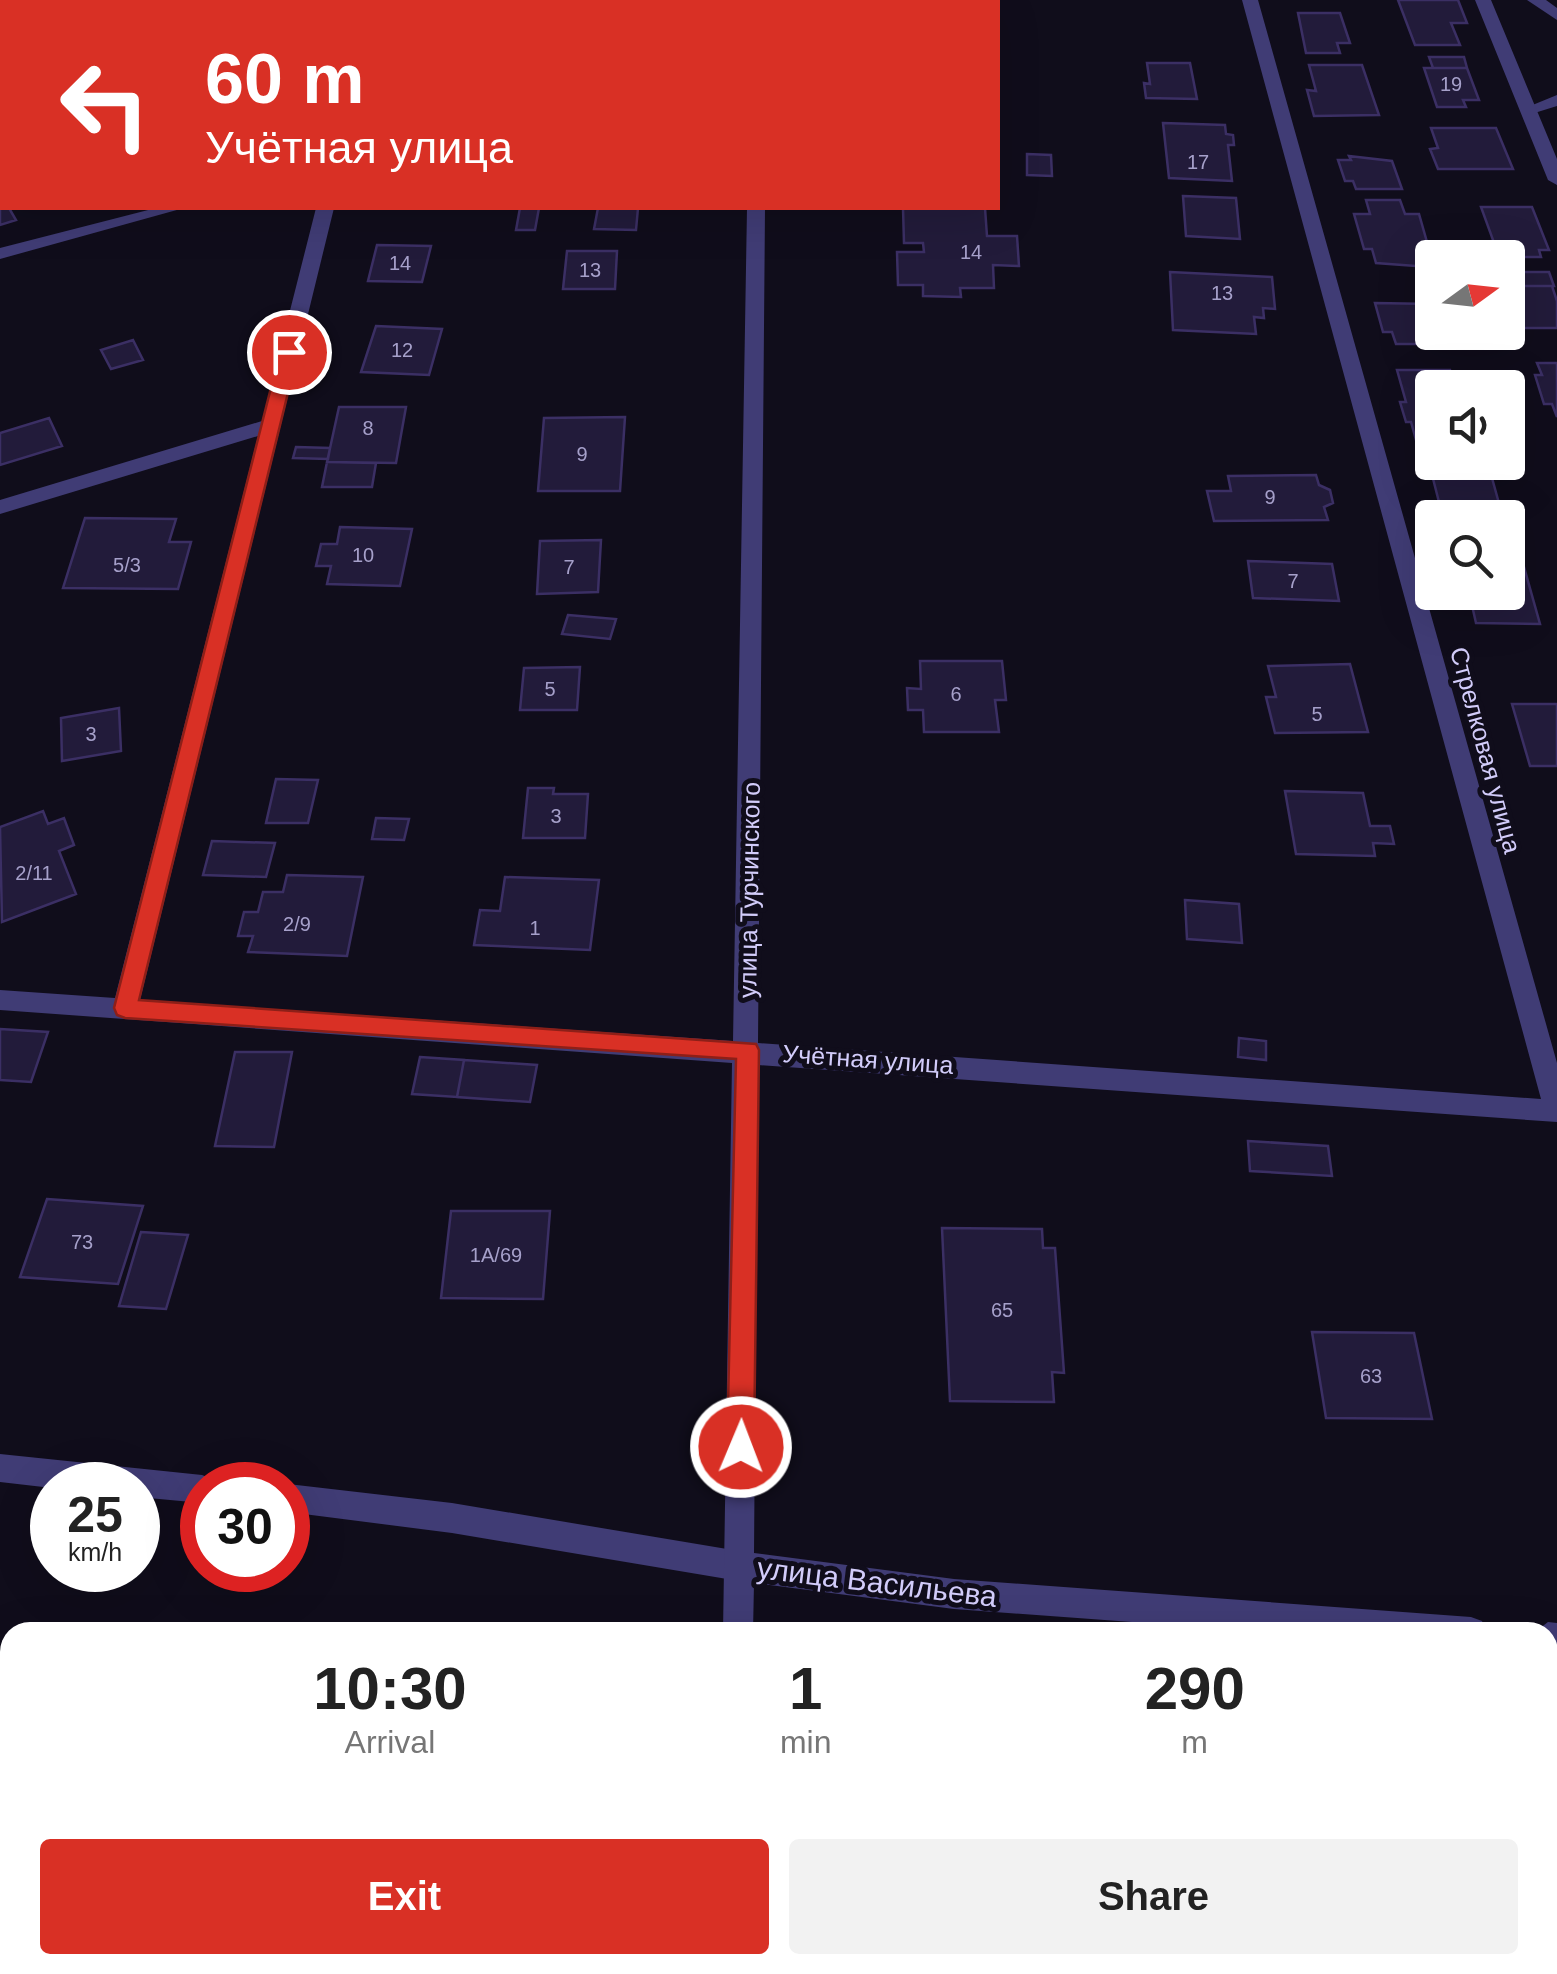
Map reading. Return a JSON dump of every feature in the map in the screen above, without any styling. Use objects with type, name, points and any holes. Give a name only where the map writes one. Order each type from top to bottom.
[{"type":"street","name":"Стрелковая улица","points":[[1250,0],[1557,1110]]},
{"type":"street","points":[[1483,0],[1557,180]]},
{"type":"street","points":[[1535,0],[1557,15]]},
{"type":"street","points":[[1528,110],[1557,100]]},
{"type":"street","points":[[0,254],[167,210]]},
{"type":"street","points":[[125,1008],[325,210]]},
{"type":"street","name":"улица Турчинского","points":[[738,1622],[756,210]]},
{"type":"street","points":[[0,508],[271,425]]},
{"type":"street","name":"Учётная улица","points":[[0,1000],[1557,1110]]},
{"type":"street","points":[[0,1468],[180,1487]]},
{"type":"street","name":"улица Васильева","points":[[310,1501],[452,1518],[739,1566],[954,1594],[1335,1622]]},
{"type":"building","points":[[1398,0],[1458,0],[1467,23],[1451,23],[1460,45],[1415,45]]},
{"type":"building","points":[[1298,13],[1340,13],[1350,43],[1337,43],[1340,53],[1306,53]]},
{"type":"building","points":[[1429,57],[1464,57],[1467,68],[1433,68]]},
{"type":"building","points":[[1147,63],[1190,63],[1197,99],[1146,98],[1144,83],[1150,84]]},
{"type":"building","points":[[1309,65],[1362,65],[1379,115],[1314,116],[1307,90],[1316,91]]},
{"type":"building","points":[[1424,68],[1467,68],[1479,100],[1463,100],[1466,107],[1437,107]]},
{"type":"building","points":[[1163,123],[1225,125],[1226,134],[1233,135],[1234,145],[1228,145],[1232,181],[1169,178]]},
{"type":"building","points":[[1431,128],[1496,128],[1513,169],[1438,169],[1430,149],[1438,148]]},
{"type":"building","points":[[1027,154],[1051,155],[1052,176],[1027,175]]},
{"type":"building","points":[[1349,156],[1392,161],[1402,189],[1356,189],[1353,181],[1345,181],[1338,160],[1351,160]]},
{"type":"building","points":[[1183,196],[1236,198],[1240,239],[1186,236]]},
{"type":"building","points":[[1366,200],[1400,200],[1405,214],[1419,214],[1426,240],[1415,240],[1415,266],[1376,263],[1372,249],[1364,249],[1354,214],[1370,214]]},
{"type":"building","points":[[1481,207],[1532,207],[1549,250],[1539,250],[1541,257],[1525,257],[1525,240],[1493,240]]},
{"type":"building","points":[[0,210],[10,210],[16,220],[0,225]]},
{"type":"building","points":[[520,210],[539,210],[535,230],[516,230]]},
{"type":"building","points":[[598,210],[638,210],[636,230],[594,229]]},
{"type":"building","points":[[903,210],[985,210],[987,236],[1017,236],[1019,266],[993,265],[994,288],[960,288],[961,297],[923,296],[923,285],[898,285],[897,252],[924,252],[923,243],[904,243]]},
{"type":"building","points":[[377,245],[431,246],[422,282],[368,281]]},
{"type":"building","points":[[567,251],[617,251],[615,289],[563,289]]},
{"type":"building","points":[[1170,272],[1272,277],[1275,309],[1263,308],[1264,318],[1254,317],[1256,334],[1173,330]]},
{"type":"building","points":[[1525,272],[1549,272],[1554,286],[1525,286]]},
{"type":"building","points":[[1525,286],[1552,286],[1557,301],[1557,328],[1525,328]]},
{"type":"building","points":[[1375,303],[1415,304],[1415,344],[1396,344],[1392,332],[1383,332]]},
{"type":"building","points":[[376,326],[442,329],[429,375],[361,372]]},
{"type":"building","points":[[133,340],[143,360],[111,369],[101,350]]},
{"type":"building","points":[[1537,363],[1557,363],[1557,417],[1552,404],[1544,404],[1535,375],[1542,375]]},
{"type":"building","points":[[1397,370],[1415,370],[1415,436],[1400,402],[1406,402]]},
{"type":"building","points":[[339,407],[406,407],[396,463],[327,462]]},
{"type":"building","points":[[625,417],[620,491],[538,491],[544,418]]},
{"type":"building","points":[[49,418],[62,446],[0,465],[0,433]]},
{"type":"building","points":[[296,447],[330,448],[328,459],[293,458]]},
{"type":"building","points":[[327,462],[376,463],[372,487],[322,487]]},
{"type":"building","points":[[1316,475],[1319,485],[1330,490],[1333,503],[1324,507],[1328,520],[1214,521],[1207,491],[1231,491],[1228,476]]},
{"type":"building","points":[[1433,480],[1493,480],[1498,500],[1438,500]]},
{"type":"building","points":[[85,518],[176,519],[169,542],[191,542],[178,589],[63,588]]},
{"type":"building","points":[[340,527],[412,529],[400,586],[327,584],[331,566],[316,566],[321,544],[337,544]]},
{"type":"building","points":[[601,540],[598,592],[537,594],[540,541]]},
{"type":"building","points":[[1248,561],[1332,564],[1339,601],[1253,598]]},
{"type":"building","points":[[1525,571],[1540,624],[1476,623],[1473,610],[1525,610]]},
{"type":"building","points":[[568,615],[616,619],[610,639],[562,634]]},
{"type":"building","points":[[920,661],[1002,661],[1006,700],[995,700],[999,732],[924,732],[923,710],[908,710],[907,688],[921,689]]},
{"type":"building","points":[[1350,664],[1368,732],[1275,733],[1266,697],[1276,697],[1268,666]]},
{"type":"building","points":[[580,667],[577,710],[520,710],[524,668]]},
{"type":"building","points":[[1512,704],[1557,704],[1557,766],[1530,766]]},
{"type":"building","points":[[119,708],[121,751],[62,761],[61,718]]},
{"type":"building","points":[[276,779],[318,780],[308,823],[266,823]]},
{"type":"building","points":[[528,788],[554,788],[553,794],[588,794],[585,838],[523,838]]},
{"type":"building","points":[[1285,791],[1363,793],[1370,826],[1390,826],[1394,844],[1373,843],[1375,856],[1296,854]]},
{"type":"building","points":[[43,811],[48,824],[64,818],[74,845],[59,851],[76,894],[2,922],[0,827]]},
{"type":"building","points":[[376,818],[409,819],[404,840],[372,839]]},
{"type":"building","points":[[212,841],[275,843],[266,877],[203,875]]},
{"type":"building","points":[[287,875],[363,877],[347,956],[248,952],[253,936],[238,936],[244,912],[258,912],[263,892],[283,892]]},
{"type":"building","points":[[505,877],[599,880],[590,950],[474,945],[480,910],[500,911]]},
{"type":"building","points":[[1185,900],[1239,904],[1242,943],[1187,939]]},
{"type":"building","points":[[0,1029],[48,1032],[31,1082],[0,1080]]},
{"type":"building","points":[[1239,1038],[1266,1041],[1266,1060],[1238,1057]]},
{"type":"building","points":[[235,1052],[292,1052],[274,1147],[215,1146]]},
{"type":"building","points":[[420,1057],[464,1060],[457,1097],[412,1094]]},
{"type":"building","points":[[464,1060],[537,1065],[530,1102],[457,1097]]},
{"type":"building","points":[[1248,1141],[1328,1146],[1332,1176],[1250,1171]]},
{"type":"building","points":[[47,1199],[143,1206],[118,1284],[20,1277]]},
{"type":"building","points":[[451,1211],[550,1211],[543,1299],[441,1298]]},
{"type":"building","points":[[942,1228],[1042,1229],[1043,1248],[1055,1248],[1064,1373],[1052,1372],[1054,1402],[950,1401]]},
{"type":"building","points":[[141,1232],[188,1235],[166,1309],[119,1306]]},
{"type":"building","points":[[1312,1332],[1414,1333],[1432,1419],[1326,1418]]},
{"type":"route","points":[[289,352],[125,1008],[748,1050],[741,1447]]}]
